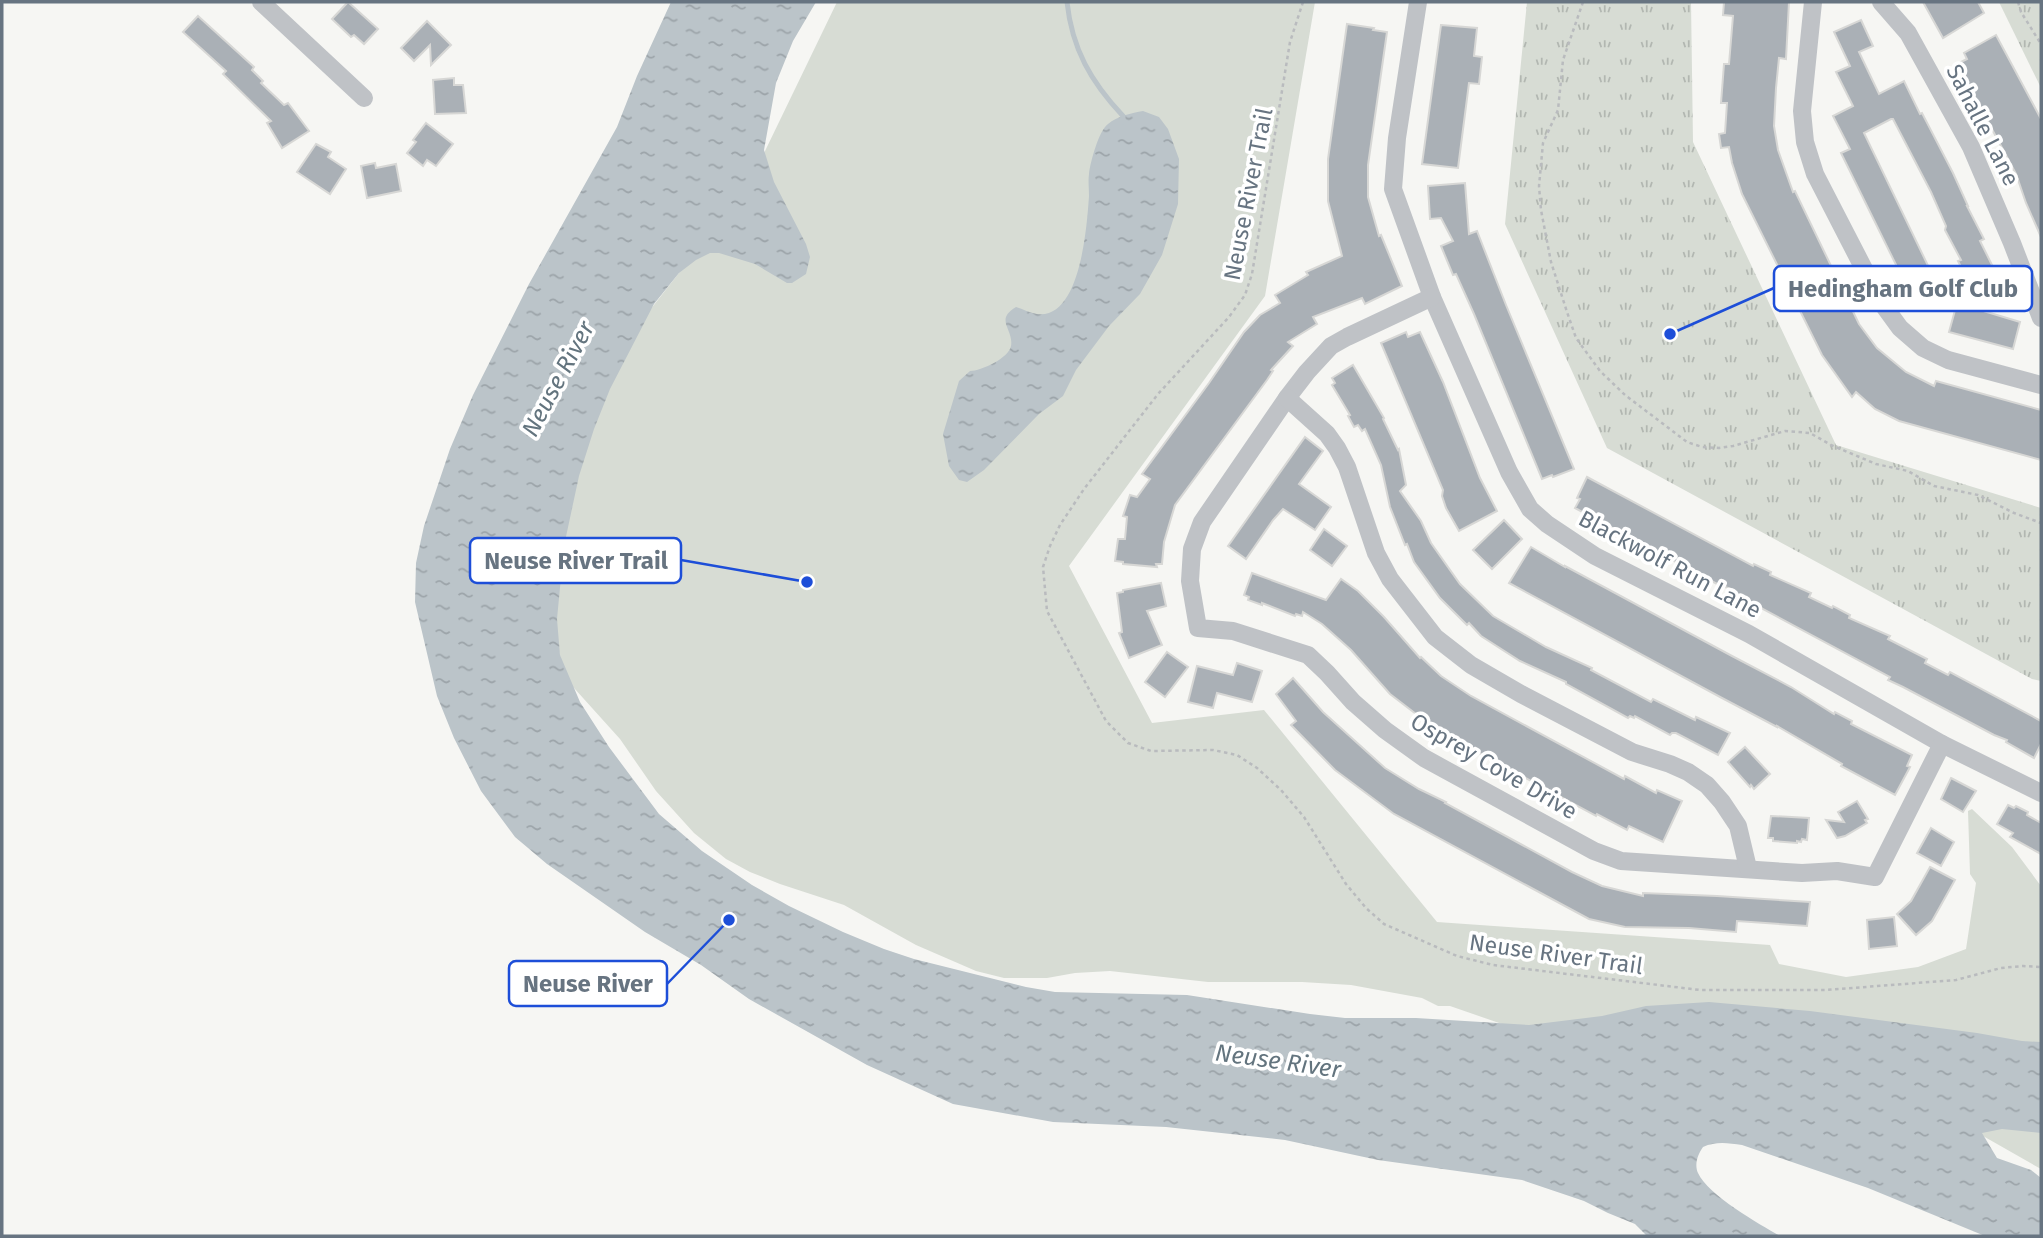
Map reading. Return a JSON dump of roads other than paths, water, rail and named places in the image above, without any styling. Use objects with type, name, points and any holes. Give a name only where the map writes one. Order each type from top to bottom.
[{"type":"street","name":"Blackwolf Run Lane","points":[[1418,2],[1397,138],[1393,189],[1432,298],[1509,472],[1530,509],[1546,524],[1595,556],[1749,634],[1942,744],[2041,793]]},
{"type":"street","points":[[1813,2],[1802,111],[1805,142],[1815,174],[1881,302],[1900,328],[1923,348],[1948,360],[2041,385]]},
{"type":"street","name":"Sahalle Lane","points":[[1881,2],[1908,33],[1971,147],[2041,318]]},
{"type":"street","points":[[268,4],[364,98]]},
{"type":"street","name":"Osprey Cove Drive","points":[[1432,298],[1331,346],[1287,398],[1202,522],[1192,550],[1190,581],[1198,628],[1233,631],[1308,655],[1353,702],[1385,730],[1424,758],[1594,851],[1621,861],[1802,873],[1837,871],[1875,877],[1942,744]]},
{"type":"street","points":[[1287,398],[1327,434],[1337,448],[1350,475],[1376,554],[1390,579],[1435,637],[1471,665],[1521,694],[1632,752],[1688,772],[1707,785],[1723,802],[1738,826],[1748,868]]},
{"type":"water","points":[[671,2],[816,2],[793,41],[776,83],[764,150],[774,182],[806,244],[810,257],[806,274],[792,283],[787,283],[755,264],[719,253],[710,253],[696,260],[679,273],[654,304],[610,389],[579,476],[564,546],[557,619],[560,655],[580,702],[609,747],[659,814],[702,851],[752,885],[843,932],[914,959],[1055,992],[1187,995],[1345,1018],[1416,1018],[1529,1025],[1602,1016],[1646,1006],[1709,1002],[1810,1011],[2041,1042],[2041,1133],[2002,1129],[1982,1133],[1997,1158],[2031,1170],[2041,1178],[2041,1236],[1985,1236],[1868,1188],[1742,1145],[1717,1143],[1703,1147],[1697,1159],[1698,1173],[1723,1199],[1780,1236],[1647,1236],[1635,1224],[1584,1201],[1522,1180],[1378,1160],[1285,1140],[1166,1127],[1053,1122],[953,1104],[867,1065],[749,999],[701,965],[645,932],[547,864],[515,837],[481,791],[454,738],[437,696],[415,602],[416,563],[424,526],[450,449],[473,395],[529,284],[617,127]]},
{"type":"water","points":[[1143,111],[1159,117],[1168,129],[1179,159],[1178,204],[1162,255],[1140,294],[1109,326],[1076,370],[1063,396],[1039,414],[984,470],[967,482],[959,480],[949,466],[943,434],[959,381],[970,371],[994,363],[1009,351],[1011,340],[1006,316],[1016,307],[1037,314],[1052,312],[1063,302],[1079,268],[1088,209],[1089,174],[1098,140],[1112,121]]},
{"type":"waterway","points":[[1067,2],[1078,50],[1101,90],[1123,116],[1123,122]]},
{"type":"place","name":"Hedingham Golf Club","points":[[1670,334]]},
{"type":"place","name":"Neuse River Trail","points":[[807,582]]},
{"type":"place","name":"Neuse River","points":[[729,920]]}]
